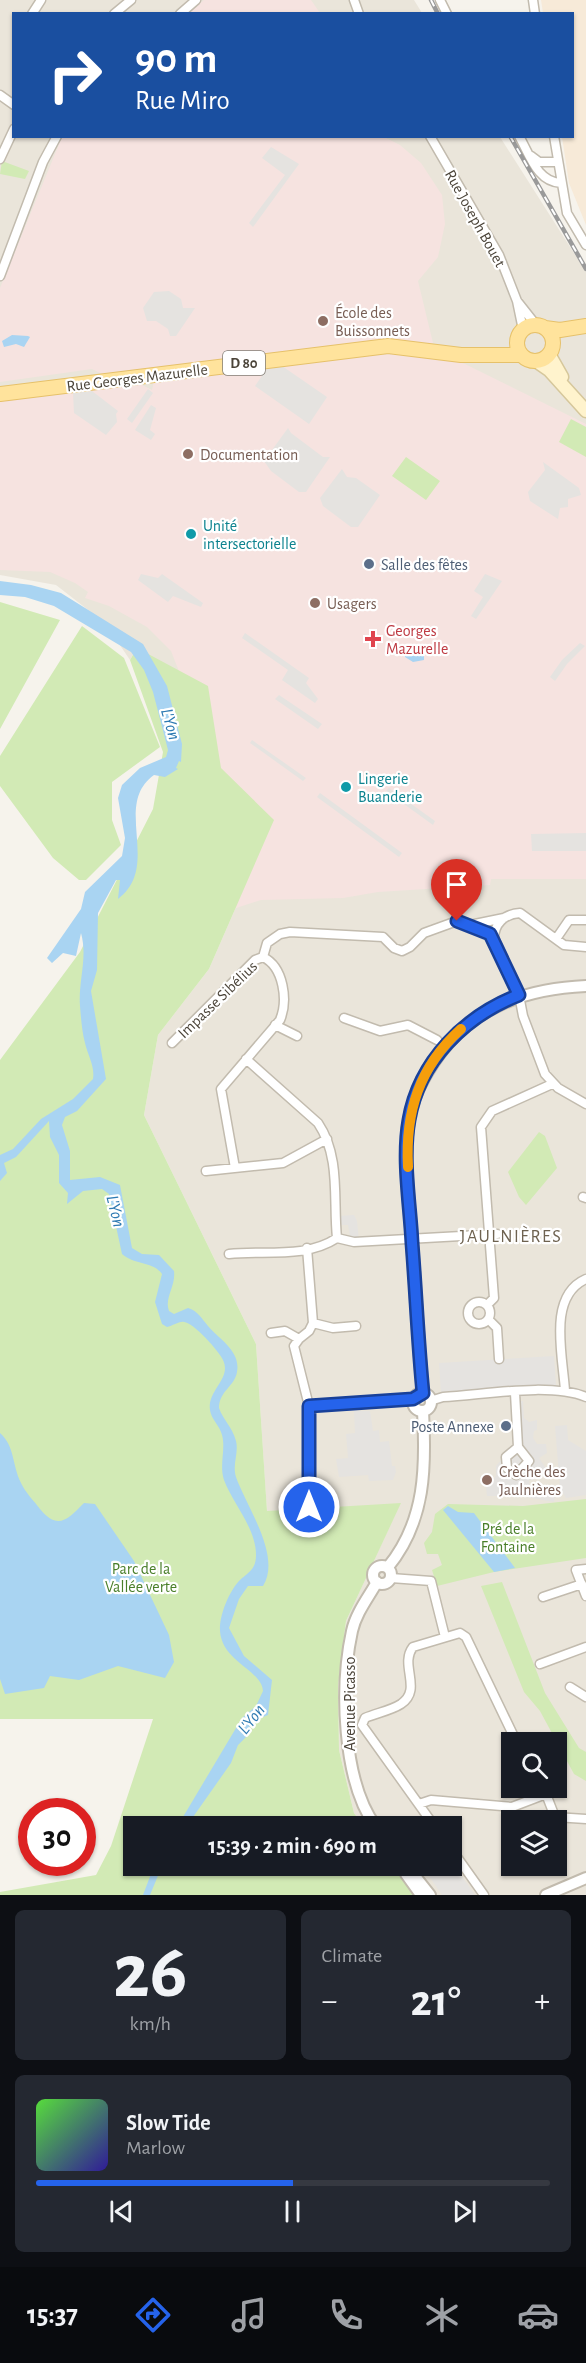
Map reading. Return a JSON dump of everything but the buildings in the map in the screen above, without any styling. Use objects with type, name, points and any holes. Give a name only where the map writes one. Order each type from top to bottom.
[{"type":"main road","points":[[530,330],[560,330],[586,326]]},
{"type":"main road","points":[[536,362],[586,326]]},
{"type":"main road","points":[[530,330],[551,336],[551,350],[568,388]]},
{"type":"main road","points":[[530,330],[521,355],[536,362],[568,388],[586,411]]},
{"type":"main road","name":"Rue Georges Mazurelle","points":[[489,354],[530,330]]},
{"type":"main road","name":"Rue Georges Mazurelle","points":[[0,394],[377,347],[422,348],[461,355],[521,355]]},
{"type":"street","points":[[116,12],[131,0]]},
{"type":"street","points":[[182,12],[196,0]]},
{"type":"street","points":[[0,159],[12,133]]},
{"type":"street","points":[[0,276],[43,162],[56,138]]},
{"type":"street","name":"Rue Joseph Bouet","points":[[431,138],[499,255],[530,330]]},
{"type":"street","points":[[520,138],[544,178],[552,183],[561,183]]},
{"type":"street","points":[[554,138],[567,213],[586,245]]},
{"type":"street","points":[[527,151],[539,162],[558,162]]},
{"type":"street","name":"Rue Joseph Bouet","points":[[517,301],[530,330]]},
{"type":"street","points":[[470,925],[520,913],[564,945],[586,947]]},
{"type":"street","points":[[494,939],[494,928],[504,918]]},
{"type":"street","points":[[556,939],[569,920],[586,920]]},
{"type":"street","name":"Impasse Sibélius","points":[[172,1042],[255,960],[263,957],[267,943],[286,933],[383,937],[394,948],[402,951],[428,931],[457,921],[470,925]]},
{"type":"street","points":[[470,925],[490,934],[494,939],[519,995],[523,1016],[541,1065],[552,1084],[586,1104]]},
{"type":"street","points":[[235,1168],[220,1094],[222,1086],[261,1042],[283,1012],[284,996],[277,970],[271,961],[263,957]]},
{"type":"street","points":[[445,1637],[431,1581],[389,1573],[381,1566],[374,1571],[373,1575],[377,1582],[385,1584],[389,1573],[413,1526],[425,1479],[423,1411],[414,1406],[422,1398],[407,1145],[412,1103],[433,1064],[459,1031],[494,1006],[519,995],[548,989],[586,986]]},
{"type":"street","points":[[344,1018],[380,1031],[408,1025],[437,1040]]},
{"type":"street","points":[[275,1025],[297,1036]]},
{"type":"street","points":[[246,1059],[318,1123],[327,1139],[332,1153],[337,1238]]},
{"type":"street","points":[[488,1304],[491,1313],[489,1320],[474,1323],[468,1314],[470,1305],[488,1304],[494,1298],[493,1234],[481,1134],[484,1121],[492,1111],[552,1084]]},
{"type":"street","points":[[206,1171],[283,1163],[327,1139]]},
{"type":"street","points":[[229,1254],[297,1252],[327,1245],[337,1238],[354,1242],[493,1234]]},
{"type":"street","points":[[307,1248],[313,1323],[294,1346],[309,1406],[309,1507]]},
{"type":"street","points":[[565,1390],[562,1309],[571,1289],[586,1279]]},
{"type":"street","points":[[489,1320],[496,1328],[499,1359]]},
{"type":"street","points":[[313,1323],[333,1328],[356,1326]]},
{"type":"street","points":[[271,1333],[285,1331],[299,1339]]},
{"type":"street","points":[[309,1406],[565,1390],[586,1397]]},
{"type":"street","points":[[515,1393],[518,1447]]},
{"type":"street","points":[[586,1569],[576,1570],[586,1596]]},
{"type":"street","name":"Avenue Picasso","points":[[369,1816],[363,1806],[351,1772],[346,1705],[352,1630],[358,1614],[377,1582]]},
{"type":"street","points":[[543,1597],[582,1584]]},
{"type":"street","points":[[427,1816],[362,1728],[362,1722],[368,1717],[394,1707],[406,1699],[412,1690],[408,1657],[413,1647],[460,1633],[466,1637],[512,1732]]},
{"type":"street","points":[[540,1664],[586,1647]]},
{"type":"street","points":[[570,1687],[586,1697]]},
{"type":"street","points":[[419,1804],[431,1800],[512,1807],[531,1798]]},
{"type":"street","points":[[567,1819],[586,1819]]},
{"type":"street","points":[[462,1864],[484,1895]]},
{"type":"street","points":[[409,1876],[422,1895]]},
{"type":"street","points":[[415,1876],[430,1895]]},
{"type":"street","points":[[541,1895],[586,1878]]},
{"type":"shaded area","points":[[0,0],[414,0],[421,12],[12,12],[12,138],[501,138],[586,272],[586,1895],[416,1895],[402,1876],[462,1876],[462,1816],[356,1816],[354,1813],[339,1750],[338,1686],[346,1621],[400,1504],[267,1512],[256,1344],[144,1115],[158,1035],[209,969],[274,820],[137,648],[130,660],[105,623],[56,585],[0,575]]},
{"type":"shaded area","points":[[204,0],[311,0],[319,12],[190,12]]},
{"type":"shaded area","points":[[541,0],[586,0],[586,225],[569,183],[562,138],[574,138],[574,12],[543,12]]},
{"type":"shaded area","points":[[62,138],[386,138],[400,145],[421,163],[442,195],[445,224],[438,257],[418,281],[433,343],[358,342],[104,375],[92,369],[0,382],[0,288]]},
{"type":"shaded area","points":[[271,147],[299,164],[253,227],[249,223],[285,175],[262,158]]},
{"type":"shaded area","points":[[169,291],[181,299],[183,308],[195,308],[176,336],[170,336],[168,329],[156,321],[147,321],[143,308],[154,292]]},
{"type":"shaded area","name":"Georges Mazurelle","points":[[405,353],[441,356],[465,364],[586,424],[586,879],[491,879],[490,885],[378,892],[343,898],[261,900],[224,912],[193,707],[171,651],[147,627],[109,606],[85,598],[88,592],[75,583],[50,572],[0,570],[0,400],[138,383],[152,390],[154,381],[359,356]]},
{"type":"shaded area","points":[[282,366],[327,397],[309,424],[255,386],[268,367]]},
{"type":"shaded area","points":[[148,389],[153,393],[132,423],[127,419]]},
{"type":"shaded area","points":[[92,391],[118,411],[117,422],[106,435],[74,413],[73,393]]},
{"type":"shaded area","points":[[151,405],[156,408],[150,430],[155,434],[151,440],[135,430]]},
{"type":"shaded area","points":[[288,428],[291,433],[323,457],[330,457],[306,492],[299,492],[271,471],[264,461]]},
{"type":"shaded area","points":[[543,462],[579,488],[581,495],[568,499],[568,507],[560,508],[558,519],[530,501],[528,492],[545,470]]},
{"type":"shaded area","points":[[342,469],[347,477],[356,478],[380,495],[358,527],[351,527],[323,506],[320,498]]},
{"type":"shaded area","points":[[141,574],[158,578],[162,574],[203,603],[201,607],[173,596],[168,602],[138,580]]},
{"type":"shaded area","points":[[485,574],[502,581],[476,619],[471,616],[483,597],[474,591]]},
{"type":"shaded area","points":[[245,633],[309,678],[306,683],[318,699],[315,703],[282,680],[288,670],[242,638]]},
{"type":"shaded area","points":[[580,643],[585,646],[567,664],[555,681],[550,677],[562,660]]},
{"type":"shaded area","points":[[279,695],[322,724],[318,729],[275,699]]},
{"type":"shaded area","points":[[252,740],[306,778],[303,781],[250,743]]},
{"type":"shaded area","points":[[389,788],[435,821],[433,825],[386,791]]},
{"type":"shaded area","points":[[320,793],[402,853],[399,857],[317,797]]},
{"type":"shaded area","points":[[586,833],[586,851],[532,851],[531,834]]},
{"type":"shaded area","points":[[354,1215],[357,1221],[359,1241],[351,1241],[348,1225],[340,1225],[339,1216]]},
{"type":"shaded area","points":[[554,1356],[556,1386],[441,1393],[439,1363]]},
{"type":"shaded area","points":[[523,1401],[524,1418],[529,1422],[537,1420],[537,1430],[534,1431],[533,1438],[537,1444],[546,1444],[547,1453],[539,1458],[545,1467],[545,1473],[534,1474],[534,1480],[529,1480],[530,1490],[557,1487],[554,1502],[521,1496],[487,1496],[486,1488],[496,1476],[496,1466],[514,1446],[510,1403]]},
{"type":"shaded area","points":[[354,1411],[370,1411],[373,1431],[379,1430],[380,1442],[389,1441],[392,1466],[395,1466],[396,1472],[393,1480],[369,1481],[368,1475],[339,1477],[336,1459],[348,1458],[346,1434],[355,1433]]},
{"type":"shaded area","points":[[567,1425],[568,1440],[586,1451],[586,1495],[566,1498],[560,1488],[555,1426]]},
{"type":"shaded area","points":[[429,1876],[462,1876],[475,1895],[442,1895]]},
{"type":"green space","points":[[2,161],[29,171],[25,179],[0,174]]},
{"type":"green space","points":[[571,419],[586,427],[586,457],[559,442]]},
{"type":"green space","points":[[406,457],[440,481],[426,500],[392,476]]},
{"type":"green space","points":[[0,602],[60,620],[0,729]]},
{"type":"green space","points":[[82,626],[124,658],[160,747],[112,782],[112,820],[121,845],[86,880],[79,880],[53,858],[0,786],[0,756]]},
{"type":"green space","name":"Parc de la Vallée verte","points":[[137,648],[208,686],[221,768],[274,820],[209,969],[158,1035],[144,1115],[256,1344],[267,1511],[401,1503],[346,1621],[338,1686],[339,1750],[356,1816],[123,1816],[123,1876],[402,1876],[416,1895],[0,1895],[0,1892],[96,1876],[111,1846],[153,1719],[0,1719],[0,1060],[80,952],[153,809],[163,752],[130,660]]},
{"type":"green space","points":[[539,1132],[545,1136],[557,1168],[526,1205],[519,1197],[508,1172]]},
{"type":"green space","name":"Pré de la Fontaine","points":[[586,1499],[586,1558],[494,1572],[437,1586],[432,1570],[442,1565],[438,1554],[427,1554],[424,1543],[432,1532],[435,1514],[448,1504],[523,1506]]},
{"type":"green space","points":[[502,1582],[545,1693],[579,1748],[586,1752],[586,1781],[574,1774],[567,1761],[567,1732],[551,1732],[540,1711],[524,1692],[481,1586]]},
{"type":"water","points":[[12,335],[30,337],[24,347],[16,344],[4,347],[2,341]]},
{"type":"water","name":"L'Yon","points":[[0,581],[31,585],[61,593],[143,644],[167,686],[182,744],[181,762],[179,761],[176,768],[178,769],[165,777],[154,775],[142,788],[137,802],[136,870],[130,885],[118,899],[120,880],[116,880],[98,913],[97,970],[91,991],[106,1079],[77,1111],[65,1117],[62,1125],[70,1151],[70,1180],[100,1177],[120,1185],[132,1248],[142,1254],[159,1255],[174,1271],[168,1301],[169,1311],[174,1314],[188,1308],[194,1311],[228,1346],[236,1358],[236,1377],[224,1393],[219,1408],[236,1441],[236,1477],[265,1546],[268,1574],[263,1586],[248,1586],[239,1599],[229,1628],[244,1656],[272,1680],[268,1715],[251,1722],[247,1736],[238,1745],[231,1763],[194,1816],[184,1816],[242,1718],[256,1706],[263,1691],[256,1677],[227,1650],[222,1642],[220,1631],[221,1618],[229,1597],[256,1560],[252,1535],[224,1480],[222,1435],[210,1410],[212,1396],[224,1373],[223,1360],[217,1350],[194,1327],[182,1322],[167,1327],[162,1324],[155,1302],[162,1274],[154,1267],[122,1254],[109,1194],[102,1189],[83,1191],[67,1204],[68,1193],[59,1183],[59,1155],[50,1137],[49,1121],[16,1157],[4,1163],[7,1173],[0,1181],[0,1155],[13,1149],[41,1119],[73,1099],[93,1079],[92,1065],[83,1034],[80,1006],[84,951],[81,933],[76,956],[63,953],[52,963],[47,958],[81,909],[85,892],[122,856],[125,838],[118,798],[122,785],[140,768],[166,757],[168,750],[153,692],[144,670],[131,652],[54,606],[25,597],[0,595]]},
{"type":"water","points":[[406,645],[424,651],[424,660],[413,662],[405,657],[403,650]]},
{"type":"water","points":[[0,1433],[11,1450],[23,1486],[46,1516],[52,1520],[63,1520],[84,1503],[95,1504],[134,1561],[169,1635],[174,1662],[165,1678],[118,1666],[79,1680],[50,1676],[44,1688],[5,1694],[0,1679]]},
{"type":"water","points":[[448,1506],[458,1512],[474,1513],[515,1568],[494,1572],[443,1510]]},
{"type":"water","points":[[150,1876],[158,1876],[150,1895],[143,1895]]},
{"type":"railway","points":[[431,0],[437,12]]},
{"type":"railway","points":[[511,138],[586,269]]},
{"type":"slow traffic","points":[[408,1167],[407,1134],[412,1103],[422,1080],[445,1045],[461,1029]]},
{"type":"place","name":"École des Buissonnets","points":[[323,321]]},
{"type":"place","name":"Documentation","points":[[188,454]]},
{"type":"place","name":"Unité intersectorielle","points":[[191,534]]},
{"type":"place","name":"Salle des fêtes","points":[[369,564]]},
{"type":"place","name":"Usagers","points":[[315,603]]},
{"type":"place","name":"Georges Mazurelle","points":[[373,639]]},
{"type":"place","name":"Lingerie Buanderie","points":[[346,787]]},
{"type":"place","name":"Poste Annexe","points":[[506,1426]]},
{"type":"place","name":"Crèche des Jaulnières","points":[[487,1480]]},
{"type":"district","name":"JAULNIÈRES","points":[[511,1236]]},
{"type":"route","points":[[309,1507],[309,1406],[413,1399],[423,1393],[407,1145],[408,1121],[412,1103],[422,1080],[445,1045],[474,1018],[519,995],[507,974],[490,934],[457,921]]}]
